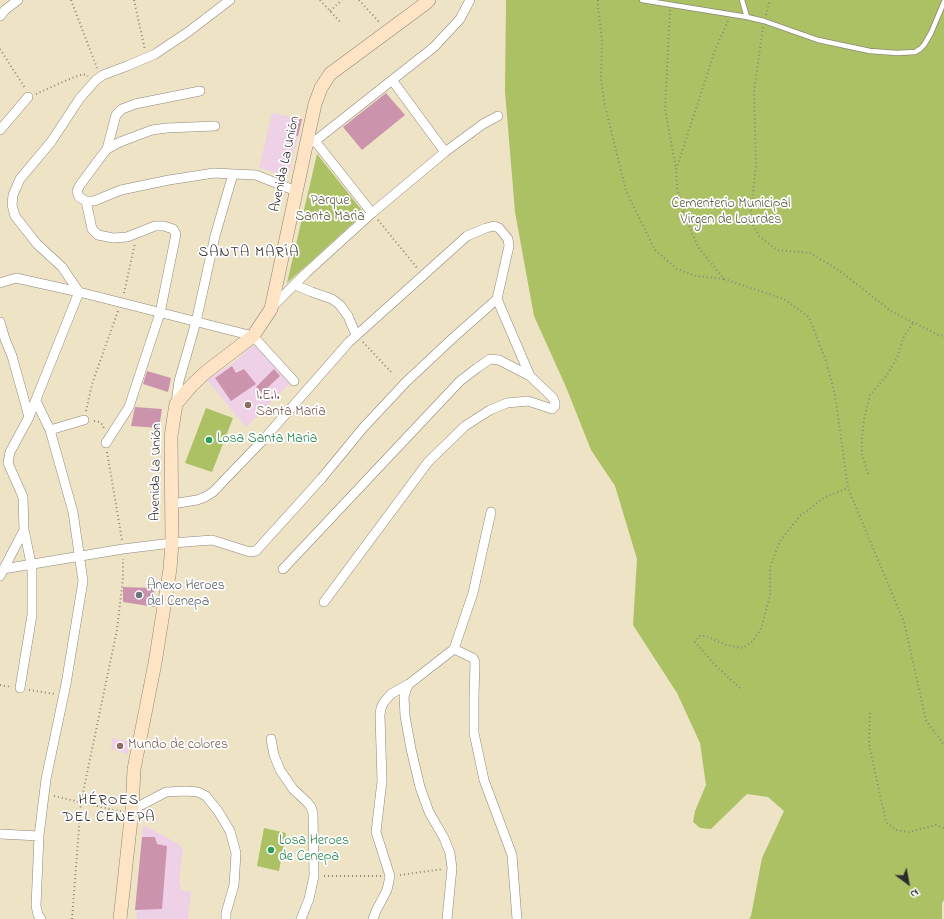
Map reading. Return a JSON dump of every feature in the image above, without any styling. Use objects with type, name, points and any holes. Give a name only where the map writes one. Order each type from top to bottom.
[{"type":"main road","name":"Avenida La Unión","points":[[120,919],[132,810],[134,769],[155,663],[170,569],[172,543],[171,436],[176,404],[206,372],[253,336],[271,308],[296,191],[311,143],[315,104],[321,88],[330,74],[429,0]]},
{"type":"street","points":[[0,16],[18,0]]},
{"type":"street","points":[[79,292],[62,267],[37,244],[15,216],[12,206],[13,195],[20,179],[51,142],[80,98],[96,80],[103,75],[155,54],[188,32],[230,0]]},
{"type":"street","points":[[372,213],[311,143],[434,47],[460,19],[470,0]]},
{"type":"street","points":[[392,80],[445,152]]},
{"type":"street","points":[[107,150],[116,115],[122,109],[135,104],[200,91]]},
{"type":"street","points":[[0,130],[28,97]]},
{"type":"street","points":[[271,308],[372,213],[445,152],[483,124],[498,116]]},
{"type":"street","points":[[215,126],[152,130],[120,142],[107,150],[100,158],[80,185],[77,191],[79,197],[86,201],[94,201],[121,190],[214,173],[256,175],[296,191]]},
{"type":"street","points":[[176,404],[178,381],[196,322],[215,236],[233,174]]},
{"type":"street","points":[[86,201],[92,229],[98,235],[113,238],[127,237],[155,226],[173,228],[176,234],[160,313],[129,407],[106,443]]},
{"type":"street","points":[[2,572],[31,564],[123,549],[172,543],[212,540],[250,552],[256,551],[311,490],[363,428],[406,382],[497,299],[509,246],[508,239],[499,228],[494,226],[467,236],[349,342],[263,440],[213,492],[198,500],[172,504]]},
{"type":"street","points":[[0,283],[16,278],[79,292],[253,336],[294,381]]},
{"type":"street","points":[[295,284],[332,299],[340,305],[348,316],[356,335]]},
{"type":"street","points":[[20,688],[32,615],[32,568],[24,530],[24,497],[8,463],[10,452],[30,417],[79,292]]},
{"type":"street","points":[[497,299],[530,376]]},
{"type":"street","points":[[0,322],[12,356],[30,417]]},
{"type":"street","points":[[283,569],[460,381],[490,359],[499,360],[530,376],[553,398],[555,406],[552,408],[528,401],[507,403],[490,410],[465,426],[428,462],[324,602]]},
{"type":"street","points":[[36,401],[50,430],[73,512],[83,581],[64,696],[44,793],[39,836],[36,906],[38,915],[41,919]]},
{"type":"street","points":[[50,430],[84,420]]},
{"type":"street","points":[[373,919],[387,890],[390,876],[376,832],[382,781],[380,715],[384,702],[391,694],[409,684],[454,649],[473,593],[491,512]]},
{"type":"street","points":[[2,572],[24,530]]},
{"type":"street","points":[[454,649],[473,658],[475,662],[474,733],[484,780],[512,855],[518,919]]},
{"type":"street","points":[[409,684],[404,697],[405,716],[420,787],[429,812],[444,838],[450,853],[452,868],[447,919]]},
{"type":"street","points":[[271,739],[274,755],[280,770],[293,789],[311,807],[313,813],[314,876],[309,899],[301,919]]},
{"type":"street","points":[[132,810],[166,792],[198,792],[206,796],[218,811],[230,831],[236,853],[234,885],[226,913],[226,919]]},
{"type":"street","points":[[0,834],[39,836]]},
{"type":"lane","points":[[642,0],[747,17],[764,21],[818,40],[870,51],[897,54],[915,52],[924,45],[931,33],[944,2]]},
{"type":"lane","points":[[742,0],[747,17]]},
{"type":"path","points":[[71,0],[100,77]]},
{"type":"path","points":[[134,0],[147,57]]},
{"type":"path","points":[[320,0],[341,24]]},
{"type":"path","points":[[330,11],[342,0]]},
{"type":"path","points":[[359,0],[388,32]]},
{"type":"path","points":[[598,0],[602,39],[601,79],[604,102],[626,191],[655,250],[677,269],[696,276],[724,279],[784,299],[808,317],[826,361],[835,395],[848,488],[904,622],[926,720],[944,744]]},
{"type":"path","points":[[770,0],[764,21],[754,91],[756,166],[750,219],[759,236],[777,250],[810,253],[837,269],[891,311],[938,336],[944,336]]},
{"type":"path","points":[[670,4],[665,109],[676,170],[677,188],[681,206],[698,247],[724,279]]},
{"type":"path","points":[[676,170],[715,50],[732,14]]},
{"type":"path","points":[[0,49],[26,90],[28,97],[83,74],[88,76]]},
{"type":"path","points":[[93,71],[97,68]]},
{"type":"path","points":[[372,213],[424,276]]},
{"type":"path","points":[[72,919],[81,802],[116,630],[123,578],[123,549],[103,425],[99,422],[84,420],[92,384],[121,303],[137,233]]},
{"type":"path","points":[[868,474],[862,454],[862,438],[864,419],[870,395],[887,375],[897,358],[904,336],[913,323]]},
{"type":"path","points":[[356,335],[393,374]]},
{"type":"path","points":[[740,688],[716,666],[695,642],[699,636],[706,636],[726,645],[743,648],[753,641],[761,629],[770,595],[770,567],[780,541],[800,516],[825,497],[848,488]]},
{"type":"path","points":[[0,685],[64,696]]},
{"type":"path","points":[[870,713],[870,744],[886,822],[896,830],[909,832],[936,825],[944,828]]},
{"type":"path","points":[[44,793],[118,811],[132,810]]},
{"type":"shaded area","points":[[272,113],[302,119],[288,176],[259,168]]},
{"type":"shaded area","name":"I.E.I. Santa María","points":[[258,345],[290,383],[246,427],[207,380],[237,360],[249,348]]},
{"type":"shaded area","name":"Mundo de colores","points":[[112,738],[131,742],[128,754],[111,749]]},
{"type":"shaded area","points":[[143,825],[175,842],[183,848],[179,881],[181,890],[191,892],[188,919],[137,919],[137,909],[135,910]]},
{"type":"green space","name":"Cementerio Municipal Virgen de Lourdes","points":[[506,0],[944,0],[944,900],[942,903],[942,919],[749,919],[751,916],[762,858],[784,811],[768,797],[747,794],[711,829],[700,828],[693,822],[695,811],[706,785],[700,743],[677,693],[633,625],[637,559],[615,486],[591,450],[566,387],[534,316],[515,212],[505,91]]},
{"type":"green space","name":"Parque Santa Maria","points":[[317,154],[364,213],[287,283]]},
{"type":"green space","name":"Losa Santa Maria","points":[[206,408],[233,418],[212,472],[185,463]]},
{"type":"green space","name":"Losa Heroes de Cenepa","points":[[264,828],[286,833],[279,871],[257,866]]},
{"type":"building","points":[[386,93],[405,115],[362,150],[343,127]]},
{"type":"building","points":[[294,118],[302,119],[298,136],[289,134]]},
{"type":"building","points":[[232,366],[236,373],[244,369],[256,384],[231,401],[215,378]]},
{"type":"building","points":[[274,369],[280,376],[262,393],[256,387]]},
{"type":"building","points":[[147,371],[171,378],[168,392],[143,384]]},
{"type":"building","points":[[135,407],[162,409],[159,428],[131,426]]},
{"type":"building","name":"Anexo Heroes del Cenepa","points":[[123,587],[154,588],[155,607],[123,602]]},
{"type":"building","points":[[142,837],[155,837],[157,844],[167,846],[162,909],[135,910]]},
{"type":"place","name":"I.E.I. Santa María","points":[[248,405]]},
{"type":"place","name":"Losa Santa Maria","points":[[209,440]]},
{"type":"place","name":"Anexo Heroes del Cenepa","points":[[139,595]]},
{"type":"place","name":"Mundo de colores","points":[[120,746]]},
{"type":"place","name":"Losa Heroes de Cenepa","points":[[271,850]]},
{"type":"district","name":"SANTA MARÍA","points":[[249,254]]},
{"type":"district","name":"HÉROES DEL CENEPA","points":[[109,810]]}]
